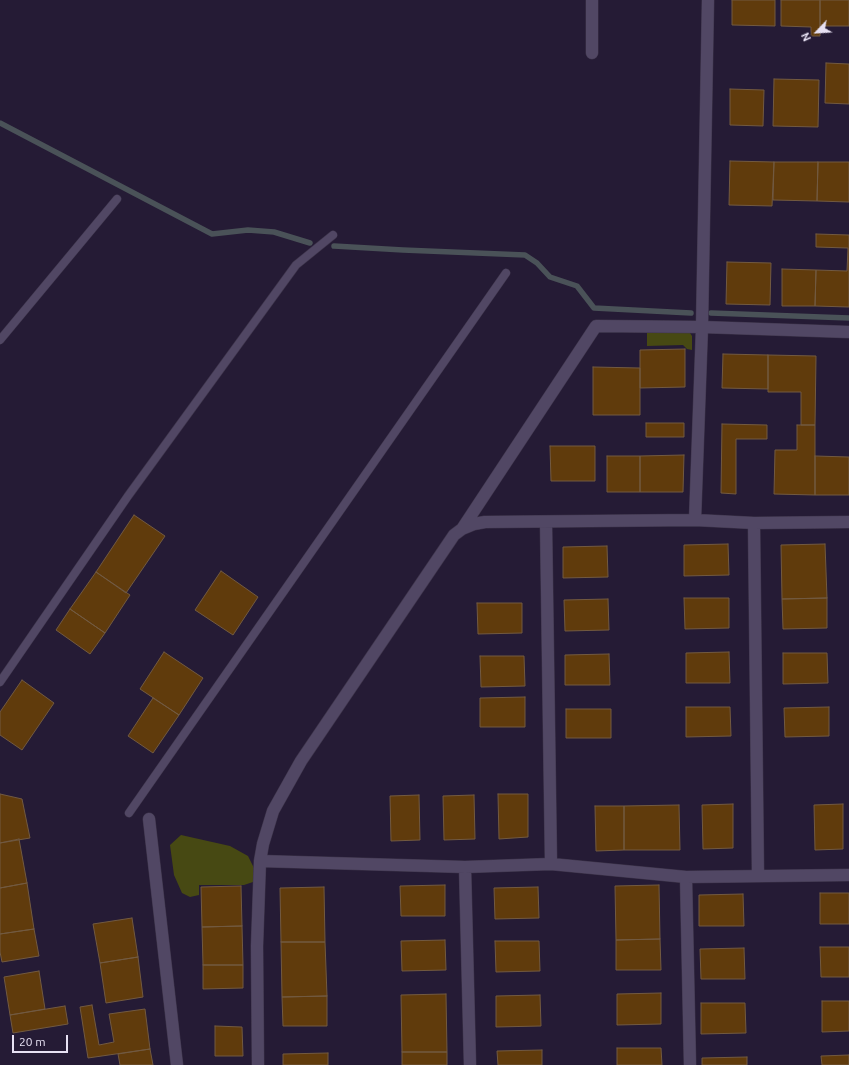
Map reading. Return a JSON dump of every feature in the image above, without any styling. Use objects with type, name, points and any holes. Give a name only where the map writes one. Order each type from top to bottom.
[{"type":"street","points":[[592,0],[592,53]]},
{"type":"street","points":[[695,520],[702,327],[708,0]]},
{"type":"street","points":[[258,1065],[257,946],[260,861],[263,844],[274,812],[301,761],[454,536],[462,529],[596,326],[702,327],[849,332]]},
{"type":"street","points":[[462,529],[474,524],[485,522],[695,520],[754,523],[849,522]]},
{"type":"street","points":[[546,522],[550,864]]},
{"type":"street","points":[[754,523],[758,876]]},
{"type":"street","points":[[149,818],[177,1065]]},
{"type":"street","points":[[260,861],[465,867],[550,864],[686,877],[849,875]]},
{"type":"street","points":[[465,867],[470,1065]]},
{"type":"street","points":[[686,877],[690,1065]]},
{"type":"lane","points":[[0,340],[117,199]]},
{"type":"lane","points":[[0,682],[128,496],[296,266],[333,235]]},
{"type":"lane","points":[[129,813],[506,273]]},
{"type":"shaded area","points":[[647,333],[690,333],[692,336],[692,350],[687,349],[683,345],[647,346]]},
{"type":"shaded area","points":[[181,835],[230,846],[248,856],[255,870],[253,882],[244,885],[199,885],[199,895],[190,897],[182,893],[174,875],[170,845]]},
{"type":"building","points":[[732,0],[775,0],[775,26],[732,25]]},
{"type":"building","points":[[781,0],[820,0],[820,36],[811,36],[811,27],[781,26]]},
{"type":"building","points":[[820,0],[849,0],[849,26],[820,26]]},
{"type":"building","points":[[826,63],[849,64],[849,104],[825,103]]},
{"type":"building","points":[[774,79],[819,80],[818,127],[773,126]]},
{"type":"building","points":[[730,89],[764,90],[763,126],[730,125]]},
{"type":"building","points":[[730,161],[774,162],[772,206],[729,205]]},
{"type":"building","points":[[774,162],[818,162],[817,201],[773,200]]},
{"type":"building","points":[[818,162],[849,162],[849,202],[817,201]]},
{"type":"building","points":[[816,234],[849,235],[849,307],[815,306],[816,270],[847,271],[848,248],[816,247]]},
{"type":"building","points":[[727,262],[771,263],[770,305],[726,304]]},
{"type":"building","points":[[782,269],[816,270],[815,306],[782,306]]},
{"type":"building","points":[[685,349],[685,387],[640,388],[640,350]]},
{"type":"building","points":[[723,354],[768,355],[768,389],[722,388]]},
{"type":"building","points":[[768,355],[816,356],[815,425],[801,425],[801,392],[768,392]]},
{"type":"building","points":[[593,367],[640,368],[640,415],[593,415]]},
{"type":"building","points":[[646,423],[684,423],[684,437],[646,437]]},
{"type":"building","points":[[722,424],[767,425],[767,439],[736,439],[736,494],[721,493]]},
{"type":"building","points":[[797,425],[815,425],[815,495],[774,494],[775,450],[797,450]]},
{"type":"building","points":[[550,446],[595,446],[595,481],[551,481]]},
{"type":"building","points":[[684,455],[683,492],[640,492],[640,456]]},
{"type":"building","points":[[607,456],[640,456],[640,492],[607,492]]},
{"type":"building","points":[[815,456],[849,457],[849,495],[815,495]]},
{"type":"building","points":[[134,515],[165,536],[126,593],[96,572]]},
{"type":"building","points":[[728,544],[729,575],[684,576],[684,545]]},
{"type":"building","points":[[825,544],[827,598],[782,599],[781,545]]},
{"type":"building","points":[[607,546],[608,577],[563,578],[563,547]]},
{"type":"building","points":[[221,571],[258,597],[233,635],[195,610]]},
{"type":"building","points":[[96,572],[130,595],[105,633],[70,609]]},
{"type":"building","points":[[684,598],[729,598],[729,628],[685,629]]},
{"type":"building","points":[[827,598],[827,628],[783,629],[782,599]]},
{"type":"building","points":[[608,599],[609,630],[565,631],[564,600]]},
{"type":"building","points":[[477,603],[522,603],[522,633],[478,634]]},
{"type":"building","points":[[70,609],[105,633],[90,654],[56,630]]},
{"type":"building","points":[[164,652],[203,678],[179,715],[140,689]]},
{"type":"building","points":[[729,652],[730,683],[686,683],[686,653]]},
{"type":"building","points":[[783,653],[827,653],[828,683],[783,684]]},
{"type":"building","points":[[609,654],[610,685],[565,685],[565,655]]},
{"type":"building","points":[[480,656],[524,656],[525,686],[481,687]]},
{"type":"building","points":[[22,680],[54,703],[22,750],[0,735],[0,712]]},
{"type":"building","points":[[525,697],[525,727],[480,727],[480,698]]},
{"type":"building","points":[[153,698],[179,715],[153,753],[128,736]]},
{"type":"building","points":[[686,707],[730,707],[731,736],[686,737]]},
{"type":"building","points":[[829,707],[829,736],[785,737],[784,708]]},
{"type":"building","points":[[566,709],[611,709],[611,738],[566,738]]},
{"type":"building","points":[[0,794],[22,799],[30,838],[0,843]]},
{"type":"building","points":[[498,794],[528,794],[528,837],[499,839]]},
{"type":"building","points":[[419,795],[420,840],[391,841],[390,796]]},
{"type":"building","points":[[474,795],[475,839],[444,840],[443,796]]},
{"type":"building","points":[[733,804],[733,848],[703,849],[702,805]]},
{"type":"building","points":[[843,804],[843,849],[815,850],[814,805]]},
{"type":"building","points":[[679,805],[680,850],[624,850],[624,806]]},
{"type":"building","points":[[595,806],[624,806],[624,850],[596,851]]},
{"type":"building","points":[[19,839],[27,883],[0,888],[0,843]]},
{"type":"building","points":[[27,883],[34,929],[0,934],[0,888]]},
{"type":"building","points":[[445,885],[445,916],[401,916],[400,886]]},
{"type":"building","points":[[659,885],[660,939],[616,940],[615,886]]},
{"type":"building","points":[[241,886],[242,926],[202,927],[201,887]]},
{"type":"building","points":[[324,887],[325,942],[281,942],[280,888]]},
{"type":"building","points":[[538,887],[539,918],[495,919],[494,888]]},
{"type":"building","points":[[820,893],[849,893],[849,924],[820,924]]},
{"type":"building","points":[[743,894],[744,926],[699,926],[699,895]]},
{"type":"building","points":[[132,918],[138,957],[100,963],[93,924]]},
{"type":"building","points":[[242,926],[243,965],[203,965],[202,927]]},
{"type":"building","points":[[34,929],[39,956],[2,962],[0,952],[0,934]]},
{"type":"building","points":[[660,939],[661,970],[616,970],[616,940]]},
{"type":"building","points":[[445,940],[446,970],[402,971],[401,941]]},
{"type":"building","points":[[495,941],[539,941],[540,971],[496,972]]},
{"type":"building","points":[[281,942],[325,942],[327,996],[282,997]]},
{"type":"building","points":[[820,947],[849,947],[849,977],[821,977]]},
{"type":"building","points":[[744,948],[745,979],[701,979],[700,949]]},
{"type":"building","points":[[138,957],[143,997],[106,1003],[100,963]]},
{"type":"building","points":[[203,965],[243,965],[243,988],[203,989]]},
{"type":"building","points":[[39,971],[45,1009],[10,1015],[4,977]]},
{"type":"building","points":[[661,993],[661,1024],[617,1025],[617,994]]},
{"type":"building","points":[[446,994],[447,1052],[402,1052],[401,995]]},
{"type":"building","points":[[540,995],[541,1026],[496,1027],[496,996]]},
{"type":"building","points":[[327,996],[327,1026],[283,1026],[282,997]]},
{"type":"building","points":[[822,1001],[849,1001],[849,1031],[822,1032]]},
{"type":"building","points":[[701,1003],[745,1003],[746,1033],[701,1034]]},
{"type":"building","points":[[92,1005],[99,1045],[114,1042],[109,1014],[145,1009],[150,1049],[88,1058],[80,1007]]},
{"type":"building","points":[[65,1006],[68,1024],[13,1033],[10,1015]]},
{"type":"building","points":[[215,1026],[242,1027],[243,1056],[215,1056]]},
{"type":"building","points":[[617,1048],[661,1048],[662,1065],[617,1065]]},
{"type":"building","points":[[150,1049],[153,1065],[120,1065],[118,1054]]},
{"type":"building","points":[[542,1050],[542,1065],[498,1065],[497,1051]]},
{"type":"building","points":[[402,1052],[447,1052],[447,1065],[402,1065]]},
{"type":"building","points":[[328,1053],[328,1065],[283,1065],[283,1054]]},
{"type":"building","points":[[849,1055],[849,1065],[822,1065],[821,1056]]},
{"type":"building","points":[[747,1057],[747,1065],[702,1065],[702,1058]]},
{"type":"waterway","points":[[0,123],[212,234],[248,230],[274,232],[310,243]]},
{"type":"waterway","points":[[334,246],[525,255],[537,263],[550,277],[577,286],[594,308],[691,313]]},
{"type":"waterway","points":[[711,313],[849,318]]}]
